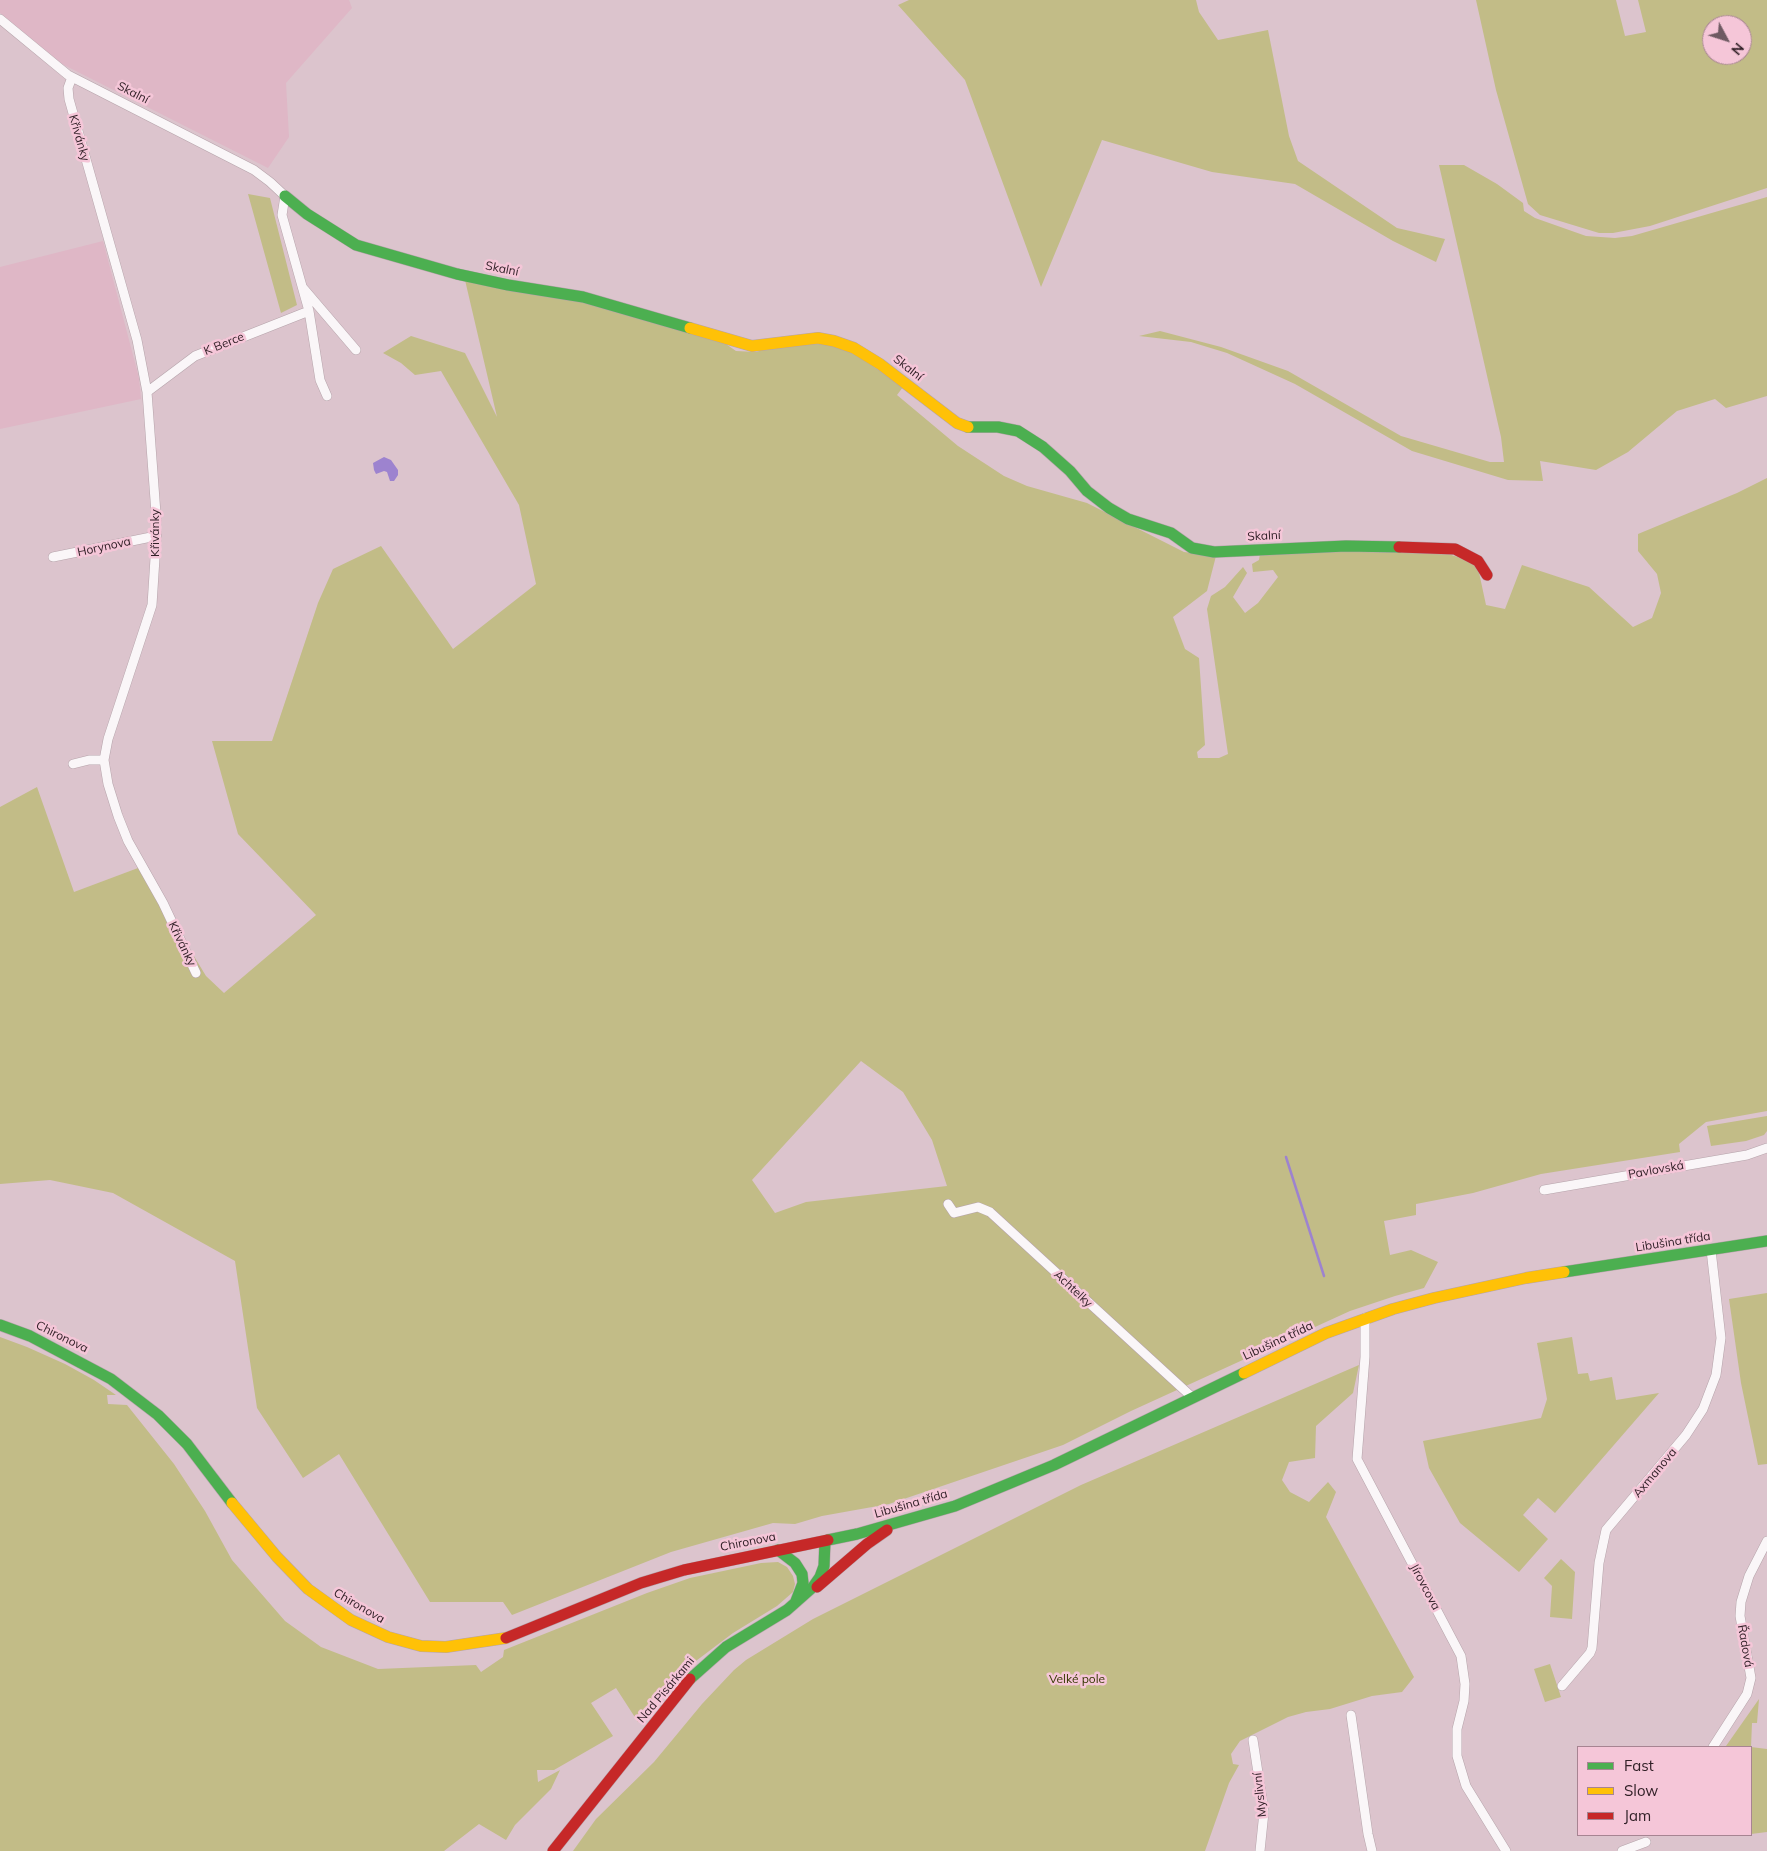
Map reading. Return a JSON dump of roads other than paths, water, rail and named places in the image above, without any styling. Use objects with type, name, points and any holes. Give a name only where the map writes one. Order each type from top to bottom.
[{"type":"street","name":"Skalní","points":[[0,19],[72,77],[248,167],[270,182],[307,214],[356,245],[457,274],[508,285],[583,297],[752,346],[818,338],[854,348],[880,364],[957,423],[968,427],[998,427],[1018,431],[1042,447],[1070,471],[1086,491],[1109,508],[1128,519],[1171,533],[1192,548],[1214,552],[1346,546],[1454,548],[1478,561],[1487,575]]},
{"type":"street","name":"Křivánky","points":[[72,77],[68,88],[69,99],[137,340],[147,392],[156,536],[152,604],[108,740],[104,760],[108,784],[124,833],[163,903],[196,973]]},
{"type":"street","points":[[285,196],[282,215],[309,311],[320,380],[326,396]]},
{"type":"street","points":[[301,286],[356,350]]},
{"type":"street","name":"K Berce","points":[[147,392],[195,356],[309,311]]},
{"type":"street","name":"Horynova","points":[[53,557],[156,536]]},
{"type":"street","points":[[73,764],[104,760]]},
{"type":"street","name":"Pavlovská","points":[[1544,1190],[1747,1155],[1767,1148]]},
{"type":"street","name":"Achtelky","points":[[948,1204],[954,1213],[978,1207],[985,1208],[1193,1398]]},
{"type":"street","name":"Libušina třída","points":[[825,1541],[897,1524],[955,1506],[1022,1480],[1299,1346],[1365,1318],[1428,1299],[1526,1278],[1767,1242]]},
{"type":"street","name":"Axmanova","points":[[1562,1686],[1590,1653],[1592,1648],[1599,1563],[1606,1530],[1686,1435],[1703,1409],[1716,1375],[1720,1338],[1711,1250]]},
{"type":"street","name":"Jírovcova","points":[[1365,1318],[1366,1357],[1358,1459],[1461,1656],[1465,1684],[1464,1701],[1458,1730],[1457,1756],[1466,1786],[1506,1851]]},
{"type":"street","name":"Chironova","points":[[0,1325],[30,1336],[81,1362],[111,1379],[132,1394],[158,1415],[187,1444],[248,1524],[308,1590],[351,1620],[400,1642],[421,1646],[446,1647],[495,1641],[669,1574],[710,1563],[825,1541]]},
{"type":"street","points":[[794,1604],[833,1574],[873,1539],[897,1524]]},
{"type":"street","name":"Nad Pisárkami","points":[[553,1851],[697,1672],[726,1647],[794,1604],[813,1587],[820,1577],[824,1566],[825,1541]]},
{"type":"street","name":"Řadová","points":[[1714,1746],[1747,1694],[1751,1678],[1740,1616],[1741,1602],[1749,1576],[1767,1541]]},
{"type":"street","points":[[778,1550],[796,1563],[802,1574],[802,1587],[794,1604]]},
{"type":"street","points":[[1351,1715],[1372,1851]]},
{"type":"street","name":"Myslivní","points":[[1253,1740],[1264,1812],[1260,1851]]},
{"type":"street","points":[[1622,1851],[1646,1842]]},
{"type":"waterway","points":[[1286,1157],[1324,1276]]},
{"type":"park label","name":"Velké pole","points":[[1077,1679]]}]
